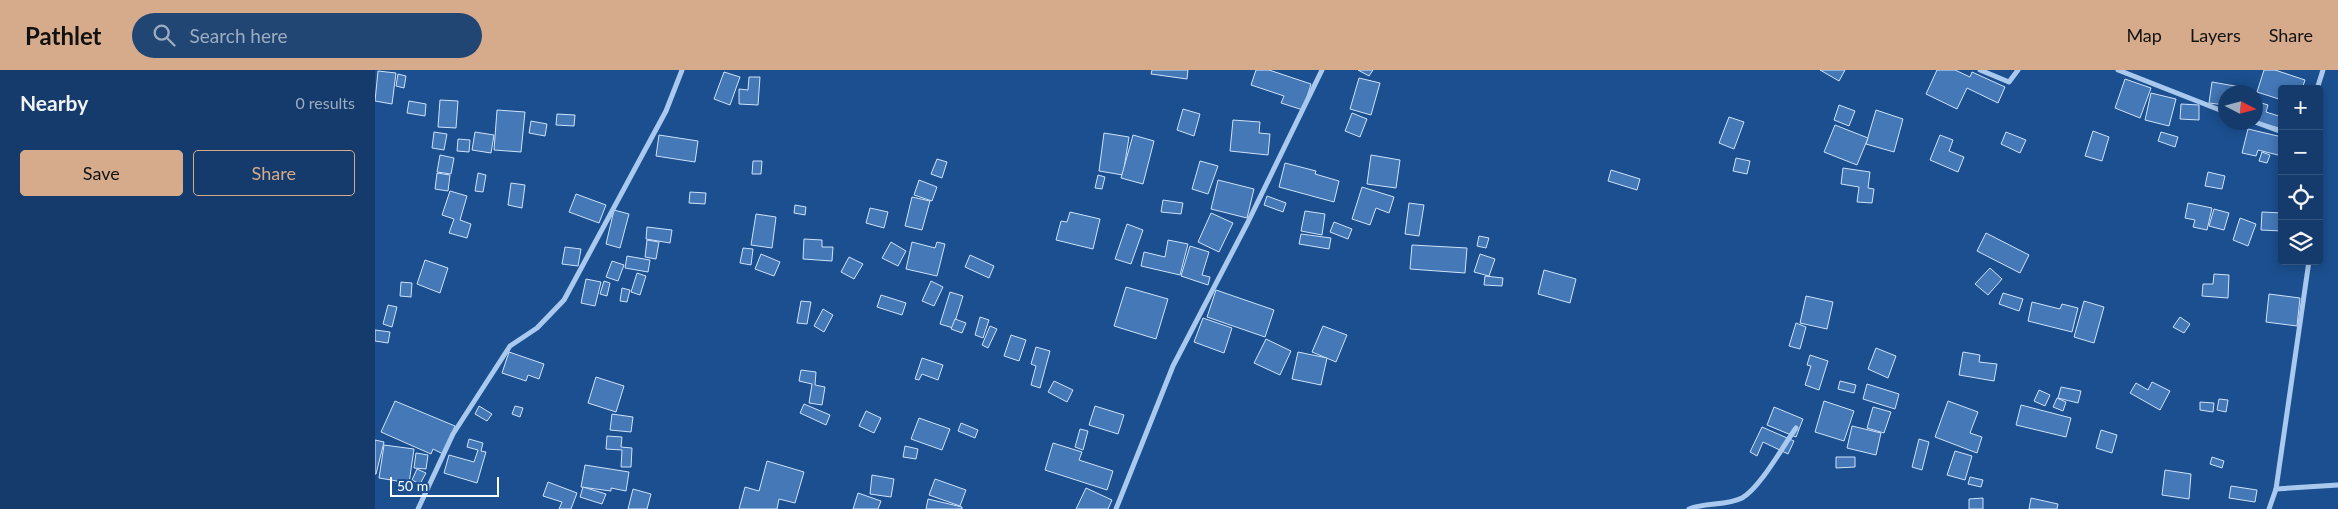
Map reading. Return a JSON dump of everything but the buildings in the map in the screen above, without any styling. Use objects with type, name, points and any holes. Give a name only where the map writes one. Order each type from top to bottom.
[{"type":"street","points":[[418,509],[453,434],[510,346],[537,328],[564,300],[666,111],[682,70]]},
{"type":"street","points":[[1116,509],[1173,366],[1248,222],[1322,70]]},
{"type":"street","points":[[1980,70],[2009,82],[2018,70]]},
{"type":"street","points":[[2118,70],[2218,109]]},
{"type":"street","points":[[2318,85],[2323,70]]},
{"type":"street","points":[[2263,125],[2278,131]]},
{"type":"street","points":[[2269,509],[2276,488],[2308,265]]},
{"type":"street","points":[[1689,509],[1701,504],[1729,502],[1742,498],[1754,488],[1796,428]]},
{"type":"street","points":[[2276,488],[2338,485]]}]
